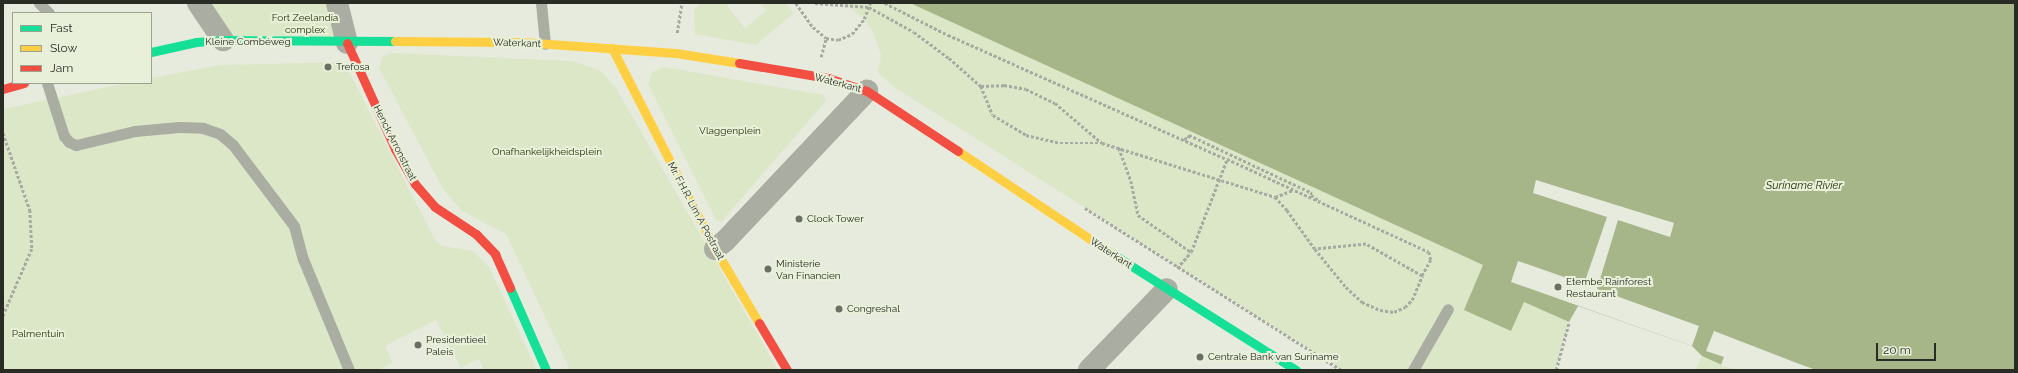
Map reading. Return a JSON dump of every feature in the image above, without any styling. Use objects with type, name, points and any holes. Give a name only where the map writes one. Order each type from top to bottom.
[{"type":"main road","name":"Kleine Combéweg","points":[[152,52],[196,42],[223,40],[346,43]]},
{"type":"main road","name":"Waterkant","points":[[346,43],[545,44],[676,53],[815,76],[867,91],[1163,287],[1296,370]]},
{"type":"main road","name":"Henck Arronstraat","points":[[346,43],[395,149],[415,184],[435,207],[476,234],[495,254],[546,370]]},
{"type":"main road","name":"Mr. F.H.R. Lim A Postraat","points":[[612,48],[715,249],[787,370]]},
{"type":"main road","points":[[3,89],[20,84]]},
{"type":"street","points":[[198,3],[223,40]]},
{"type":"street","points":[[337,3],[346,43]]},
{"type":"street","points":[[715,249],[725,241],[867,91]]},
{"type":"street","points":[[1089,370],[1163,287]]},
{"type":"lane","points":[[39,3],[48,12]]},
{"type":"lane","points":[[541,3],[545,44]]},
{"type":"lane","points":[[47,84],[64,136],[69,142],[76,145],[135,131],[179,127],[203,128],[220,134],[233,145],[294,226],[303,259],[349,370]]},
{"type":"lane","points":[[1413,370],[1448,309]]},
{"type":"path","points":[[796,3],[812,27],[826,38],[838,40],[852,34],[864,19],[870,3]]},
{"type":"path","points":[[814,3],[868,7],[914,32],[949,58],[981,86],[993,115],[1026,136],[1060,143],[1102,143],[1218,177],[1275,197],[1287,210],[1315,249],[1346,287],[1362,302],[1380,310],[1394,312],[1405,308],[1412,300],[1422,276],[1431,260],[1429,252],[1184,139],[948,35],[885,3]]},
{"type":"path","points":[[981,86],[1004,85],[1026,89],[1055,103],[1102,143]]},
{"type":"path","points":[[3,133],[30,210],[32,249],[3,316]]},
{"type":"path","points":[[1184,139],[1188,138],[1189,135],[1312,192],[1310,196]]},
{"type":"path","points":[[1119,148],[1131,181],[1138,215],[1191,252]]},
{"type":"path","points":[[1163,287],[1191,252],[1218,177],[1227,159]]},
{"type":"path","points":[[1275,197],[1293,190]]},
{"type":"path","points":[[1079,204],[1341,370]]},
{"type":"path","points":[[1315,249],[1348,244],[1366,244],[1422,276]]},
{"type":"path","points":[[1556,370],[1569,322]]},
{"type":"green space","name":"Fort Zeelandia complex","points":[[197,3],[338,3],[347,43],[223,40]]},
{"type":"green space","points":[[702,3],[730,3],[727,6],[745,28],[766,11],[760,3],[785,3],[794,13],[756,45],[695,34],[694,10]]},
{"type":"green space","points":[[844,3],[911,3],[1483,265],[1511,331],[1524,302],[1569,322],[1555,370],[1343,370],[894,87],[878,73],[881,55],[873,32],[864,19]]},
{"type":"green space","name":"Onafhankelijkheidsplein","points":[[391,53],[573,61],[601,71],[616,88],[778,370],[570,370],[506,234],[462,211],[443,189],[379,68],[382,57]]},
{"type":"green space","name":"Palmentuin","points":[[344,62],[435,240],[442,246],[473,251],[489,267],[537,370],[484,370],[479,359],[461,368],[436,320],[385,346],[393,363],[379,370],[3,370],[3,109],[122,84],[152,84],[152,78],[221,65]]},
{"type":"green space","name":"Vlaggenplein","points":[[664,67],[823,95],[826,101],[721,222],[716,220],[648,84],[652,72]]},
{"type":"green space","points":[[1702,356],[1721,365],[1733,370],[1695,370]]},
{"type":"water","name":"Suriname Rivier","points":[[910,3],[2015,3],[2015,370],[1733,370],[1702,356],[1692,346],[1578,306],[1569,322],[1524,302],[1511,331],[1464,310],[1483,265]]},
{"type":"pier","points":[[1536,180],[1674,223],[1670,237],[1618,220],[1597,289],[1699,326],[1692,346],[1511,282],[1518,261],[1584,284],[1607,217],[1533,193]]},
{"type":"pier","points":[[1714,331],[1816,370],[1733,370],[1721,365],[1724,357],[1706,351]]},
{"type":"traffic: fast","points":[[152,52],[196,42],[223,40],[395,41]]},
{"type":"traffic: fast","points":[[1111,253],[1296,370]]},
{"type":"traffic: fast","points":[[510,288],[546,370]]},
{"type":"traffic: slow","points":[[395,41],[522,42],[676,53],[739,63]]},
{"type":"traffic: slow","points":[[612,48],[715,249],[759,323]]},
{"type":"traffic: slow","points":[[958,151],[1111,253]]},
{"type":"traffic: jam","points":[[347,43],[395,149],[415,184],[435,207],[476,234],[495,254],[510,288]]},
{"type":"traffic: jam","points":[[739,63],[828,78],[867,91],[958,151]]},
{"type":"traffic: jam","points":[[3,89],[20,84]]},
{"type":"traffic: jam","points":[[759,323],[787,370]]},
{"type":"place","name":"Trefosa","points":[[328,67]]},
{"type":"place","name":"Clock Tower","points":[[799,219]]},
{"type":"place","name":"Ministerie Van Financien","points":[[768,269]]},
{"type":"place","name":"Etembe Rainforest Restaurant","points":[[1558,287]]},
{"type":"place","name":"Congreshal","points":[[839,309]]},
{"type":"place","name":"Presidentieel Paleis","points":[[418,345]]},
{"type":"place","name":"Centrale Bank van Suriname","points":[[1200,357]]}]
